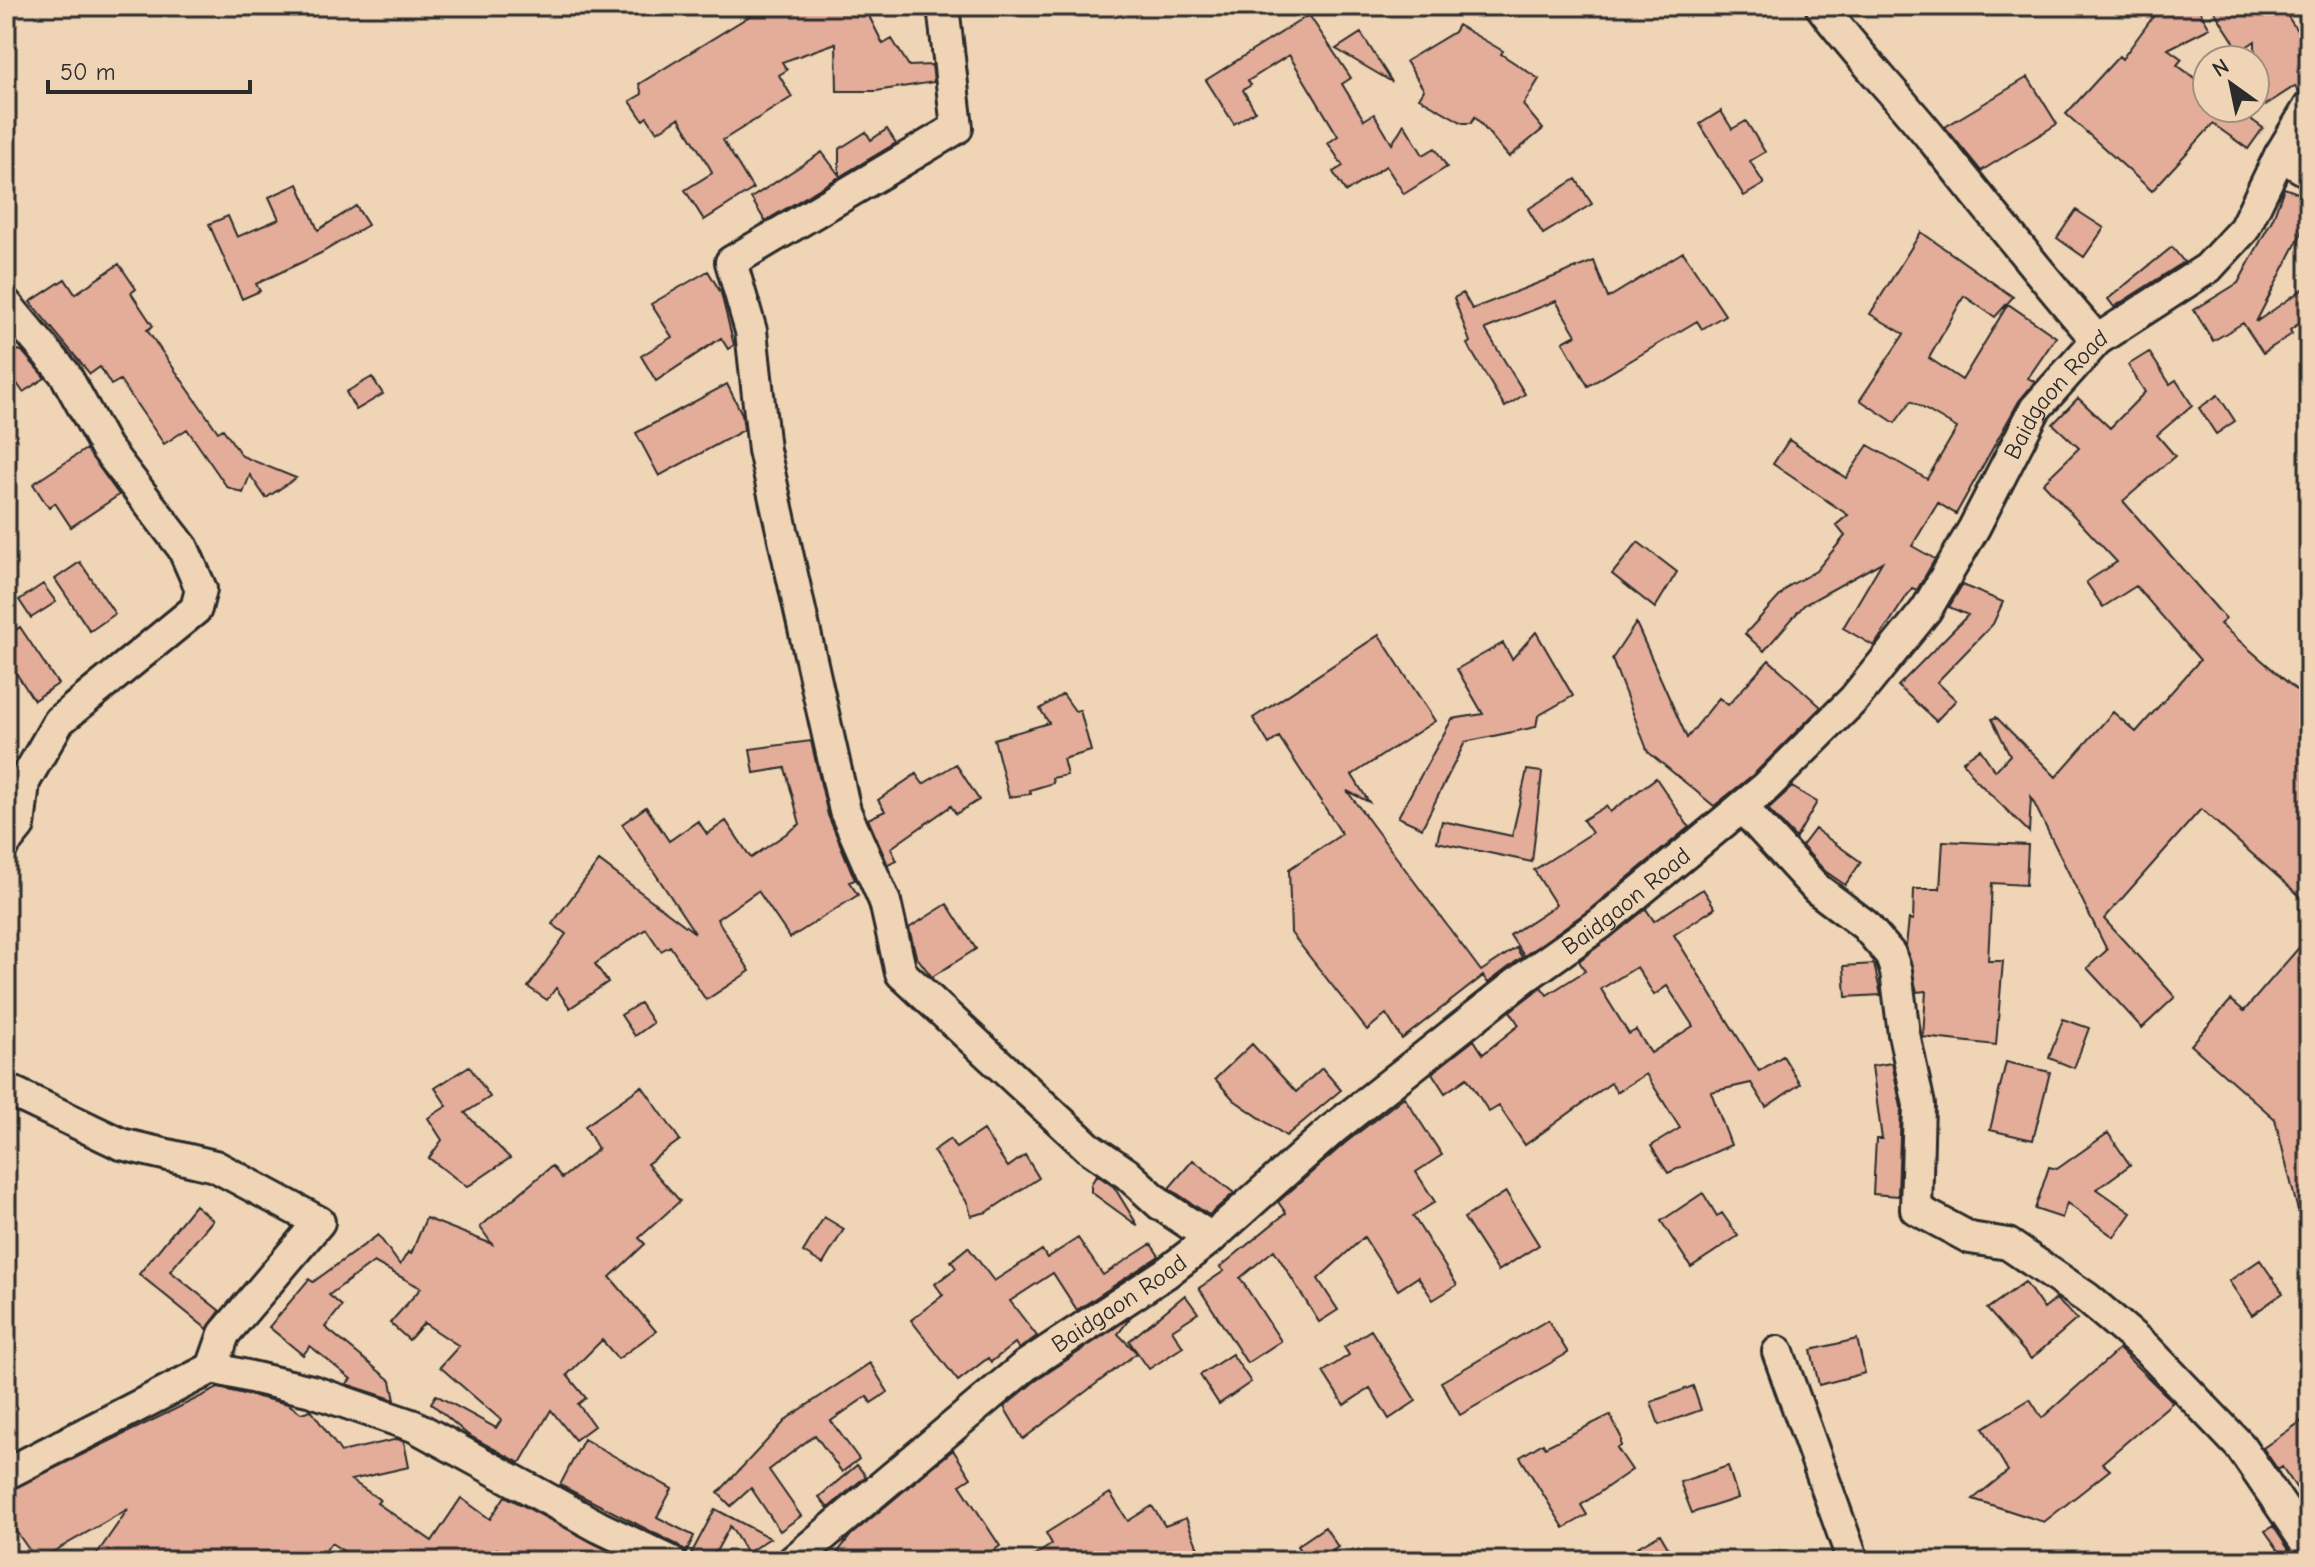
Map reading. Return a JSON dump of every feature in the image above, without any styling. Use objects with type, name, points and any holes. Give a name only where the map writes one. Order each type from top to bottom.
[{"type":"street","points":[[943,6],[957,128],[731,262],[751,331],[767,465],[845,811],[885,902],[901,973],[1088,1147],[1126,1173],[1160,1204],[1211,1238]]},
{"type":"street","points":[[1821,6],[1861,60],[1936,144],[2008,238],[2097,340]]},
{"type":"street","name":"Baidgaon Road","points":[[793,1561],[1025,1366],[1166,1273],[1211,1238],[1333,1129],[1525,977],[1600,924],[1742,807],[1854,699],[1926,610],[2035,409],[2097,340],[2208,268],[2244,229],[2280,155],[2309,107]]},
{"type":"street","points":[[2280,155],[2309,172]]},
{"type":"street","points":[[6,304],[65,374],[106,448],[183,548],[201,589],[196,609],[59,721],[24,782],[19,826],[6,842]]},
{"type":"street","points":[[1742,807],[1817,889],[1865,925],[1890,954],[1896,971],[1904,1034],[1919,1105],[1916,1209],[1970,1238],[2008,1244],[2087,1298],[2146,1348],[2240,1446],[2309,1547]]},
{"type":"street","points":[[6,1089],[121,1144],[215,1166],[319,1222],[224,1334],[212,1368]]},
{"type":"street","points":[[1778,1352],[1853,1561]]},
{"type":"street","points":[[6,1474],[212,1368],[312,1391],[414,1426],[599,1527],[670,1561]]},
{"type":"building","points":[[766,6],[864,6],[883,44],[892,39],[909,66],[932,65],[934,82],[876,91],[837,91],[836,43],[782,62],[787,70],[779,75],[792,97],[723,140],[753,189],[704,220],[685,190],[712,173],[679,118],[657,132],[647,117],[643,120],[630,101],[642,94],[639,84]]},
{"type":"building","points":[[2161,6],[2197,6],[2210,28],[2168,49],[2182,59],[2177,65],[2191,75],[2191,124],[2213,124],[2152,191],[2066,114],[2119,56],[2122,59]]},
{"type":"building","points":[[2211,6],[2281,6],[2309,49],[2309,89],[2299,92],[2295,86],[2271,102],[2271,44],[2255,44],[2255,41],[2235,44]]},
{"type":"building","points":[[1309,15],[1351,78],[1342,84],[1364,120],[1374,114],[1392,144],[1404,124],[1423,155],[1435,148],[1447,167],[1404,194],[1386,166],[1346,192],[1333,172],[1343,166],[1328,143],[1338,136],[1289,55],[1248,81],[1251,85],[1243,90],[1255,111],[1234,124],[1206,80]]},
{"type":"building","points":[[1458,25],[1503,51],[1501,54],[1539,79],[1523,105],[1543,129],[1509,157],[1475,117],[1471,123],[1463,123],[1419,98],[1424,90],[1406,61],[1454,32]]},
{"type":"building","points":[[1361,33],[1392,82],[1336,49]]},
{"type":"building","points":[[2028,77],[2057,124],[1981,171],[1945,127]]},
{"type":"building","points":[[1721,111],[1732,129],[1746,121],[1765,152],[1750,161],[1764,184],[1744,196],[1700,124]]},
{"type":"building","points":[[2213,124],[2257,124],[2263,128],[2248,149]]},
{"type":"building","points":[[887,129],[896,143],[765,221],[751,198],[822,152],[839,175],[839,149],[866,132],[871,140]]},
{"type":"building","points":[[1576,179],[1592,204],[1543,234],[1528,209]]},
{"type":"building","points":[[298,184],[318,230],[356,206],[368,225],[321,253],[256,284],[260,291],[242,299],[209,224],[228,216],[237,237],[279,219],[269,197]]},
{"type":"building","points":[[2284,188],[2309,197],[2309,235],[2302,232],[2256,322],[2309,285],[2309,316],[2290,330],[2292,334],[2263,353],[2243,323],[2213,341],[2194,310],[2238,283],[2273,218]]},
{"type":"building","points":[[2076,210],[2104,228],[2084,257],[2057,238]]},
{"type":"building","points":[[1921,232],[2013,297],[1995,317],[1964,296],[1929,358],[1962,380],[2008,304],[2056,337],[2028,378],[2035,382],[2019,401],[1956,514],[1938,503],[1912,546],[1935,559],[1917,590],[1912,588],[1874,646],[1843,628],[1882,562],[1804,605],[1764,651],[1745,634],[1789,586],[1816,571],[1845,536],[1836,525],[1848,515],[1773,464],[1789,440],[1846,478],[1868,445],[1927,479],[1957,428],[1911,401],[1895,423],[1860,400],[1904,334],[1870,314]]},
{"type":"building","points":[[2172,247],[2184,262],[2114,307],[2108,299]]},
{"type":"building","points":[[1683,252],[1725,315],[1702,329],[1697,321],[1588,386],[1563,342],[1576,335],[1556,301],[1485,329],[1525,394],[1505,407],[1467,344],[1470,342],[1454,298],[1463,293],[1472,309],[1594,261],[1608,298]]},
{"type":"building","points":[[119,264],[136,289],[131,293],[153,326],[147,330],[218,432],[223,429],[242,456],[296,478],[266,498],[250,475],[243,493],[227,487],[187,429],[164,444],[120,380],[111,385],[100,367],[90,374],[30,302],[65,279],[75,294]]},
{"type":"building","points":[[708,271],[721,293],[734,345],[728,349],[721,338],[656,381],[641,356],[672,337],[651,304]]},
{"type":"building","points":[[6,348],[22,351],[45,378],[23,392],[6,368]]},
{"type":"building","points":[[2149,352],[2170,384],[2176,380],[2192,405],[2157,435],[2175,456],[2123,501],[2226,619],[2220,624],[2309,701],[2309,904],[2201,809],[2104,919],[2175,997],[2142,1028],[2087,968],[2107,950],[2031,797],[2029,832],[1975,779],[1963,761],[1980,749],[1995,771],[2010,755],[1992,719],[1996,717],[2056,777],[2113,712],[2136,732],[2200,660],[2136,586],[2103,607],[2086,582],[2117,562],[2043,483],[2079,448],[2053,424],[2078,398],[2110,428],[2145,392],[2128,365]]},
{"type":"building","points":[[372,377],[383,394],[356,410],[346,392]]},
{"type":"building","points":[[727,384],[742,414],[744,430],[659,476],[636,433]]},
{"type":"building","points":[[2218,395],[2235,421],[2216,434],[2199,408]]},
{"type":"building","points":[[86,449],[119,495],[71,527],[55,503],[49,508],[33,484]]},
{"type":"building","points":[[1638,542],[1677,572],[1655,608],[1612,574]]},
{"type":"building","points":[[80,562],[115,614],[90,631],[55,579]]},
{"type":"building","points":[[43,584],[56,602],[31,618],[19,600]]},
{"type":"building","points":[[1962,585],[2003,602],[1993,624],[1937,682],[1956,700],[1936,721],[1898,686],[1968,615],[1949,607]]},
{"type":"building","points":[[1636,623],[1687,738],[1719,698],[1728,705],[1769,660],[1821,707],[1754,774],[1714,806],[1648,752],[1612,659]]},
{"type":"building","points":[[20,627],[58,684],[34,700],[6,658],[6,637]]},
{"type":"building","points":[[1536,632],[1573,696],[1538,716],[1536,727],[1465,742],[1422,828],[1398,817],[1452,719],[1483,714],[1457,669],[1503,643],[1512,659]]},
{"type":"building","points":[[1379,635],[1435,721],[1352,775],[1369,802],[1347,791],[1481,971],[1516,948],[1522,957],[1488,983],[1483,976],[1402,1039],[1386,1014],[1367,1030],[1291,933],[1289,869],[1342,834],[1279,737],[1269,744],[1253,718]]},
{"type":"building","points":[[1063,694],[1075,711],[1080,710],[1091,751],[1063,759],[1067,775],[1052,778],[1053,783],[1030,790],[1031,794],[1009,797],[994,739],[1049,723],[1040,709]]},
{"type":"building","points":[[811,741],[828,815],[855,880],[849,882],[858,895],[790,938],[758,891],[717,919],[750,971],[706,1000],[670,946],[661,951],[646,929],[595,964],[608,982],[570,1008],[556,988],[547,1000],[528,987],[566,934],[552,924],[599,861],[695,933],[622,824],[646,807],[669,841],[698,821],[707,834],[726,821],[751,858],[800,824],[785,768],[754,773],[750,749]]},
{"type":"building","points":[[956,764],[979,800],[956,814],[951,806],[891,848],[897,861],[888,865],[868,819],[885,811],[878,800],[916,774],[923,784]]},
{"type":"building","points":[[1527,770],[1542,772],[1532,862],[1437,842],[1442,821],[1512,836]]},
{"type":"building","points":[[1656,778],[1689,827],[1589,910],[1524,956],[1510,935],[1556,905],[1534,870],[1592,833],[1583,820],[1606,806],[1610,812]]},
{"type":"building","points":[[1792,787],[1817,802],[1796,838],[1768,809]]},
{"type":"building","points":[[1815,829],[1861,862],[1845,885],[1825,871],[1802,846]]},
{"type":"building","points":[[1943,841],[2028,845],[2026,885],[1992,883],[1988,961],[2003,961],[1996,1045],[1923,1037],[1926,991],[1917,992],[1906,946],[1909,919],[1913,920],[1914,889],[1940,889]]},
{"type":"building","points":[[1703,889],[1715,908],[1674,935],[1759,1071],[1783,1056],[1800,1084],[1766,1107],[1751,1083],[1711,1092],[1731,1145],[1668,1173],[1651,1146],[1680,1128],[1646,1074],[1617,1092],[1611,1083],[1525,1145],[1499,1106],[1489,1112],[1467,1078],[1445,1093],[1432,1073],[1474,1040],[1483,1054],[1519,1025],[1510,1011],[1541,987],[1547,995],[1585,971],[1579,961],[1646,909],[1654,921]],"holes":[[[1637,967],[1654,995],[1667,986],[1693,1026],[1651,1053],[1636,1030],[1629,1034],[1601,989]]]},
{"type":"building","points":[[947,904],[976,949],[932,977],[916,956],[909,928]]},
{"type":"building","points":[[2309,936],[2309,1222],[2301,1223],[2275,1119],[2191,1045],[2231,1000],[2244,1011]]},
{"type":"building","points":[[1874,964],[1881,995],[1846,997],[1844,966]]},
{"type":"building","points":[[640,1003],[653,1023],[635,1036],[621,1015]]},
{"type":"building","points":[[2063,1019],[2089,1028],[2074,1068],[2049,1058]]},
{"type":"building","points":[[1252,1044],[1296,1092],[1322,1068],[1341,1090],[1286,1136],[1234,1100],[1215,1079]]},
{"type":"building","points":[[2006,1062],[2050,1072],[2033,1140],[1990,1130]]},
{"type":"building","points":[[1892,1063],[1901,1107],[1898,1196],[1873,1194],[1876,1139],[1882,1139],[1872,1066]]},
{"type":"building","points":[[469,1066],[490,1097],[465,1113],[510,1158],[467,1187],[429,1158],[442,1140],[428,1118],[447,1106],[435,1088]]},
{"type":"building","points":[[642,1086],[680,1140],[647,1164],[680,1201],[639,1238],[645,1244],[610,1277],[656,1331],[618,1359],[602,1340],[567,1375],[586,1398],[578,1404],[594,1426],[575,1440],[551,1410],[520,1463],[468,1435],[431,1403],[436,1395],[496,1428],[501,1420],[440,1367],[459,1346],[424,1323],[409,1340],[390,1323],[421,1288],[374,1262],[329,1295],[342,1306],[325,1327],[391,1381],[395,1400],[346,1384],[351,1379],[310,1346],[303,1355],[269,1327],[309,1279],[313,1282],[378,1235],[400,1265],[408,1252],[411,1254],[426,1218],[492,1244],[480,1227],[552,1166],[562,1178],[598,1149],[585,1126]]},
{"type":"building","points":[[1404,1097],[1442,1155],[1416,1172],[1435,1202],[1413,1216],[1457,1285],[1433,1300],[1418,1277],[1398,1290],[1364,1237],[1318,1279],[1338,1310],[1319,1322],[1274,1250],[1240,1278],[1281,1341],[1247,1363],[1199,1288],[1224,1271],[1220,1267],[1286,1213],[1278,1202],[1345,1143]]},
{"type":"building","points":[[983,1130],[1008,1167],[1025,1155],[1039,1178],[987,1212],[971,1216],[968,1204],[933,1151],[950,1139],[956,1148]]},
{"type":"building","points":[[2108,1133],[2130,1165],[2097,1189],[2131,1213],[2114,1237],[2067,1203],[2062,1218],[2035,1209],[2049,1167],[2057,1169]]},
{"type":"building","points":[[1193,1160],[1234,1193],[1209,1215],[1169,1188]]},
{"type":"building","points":[[1097,1175],[1114,1187],[1138,1226],[1091,1192],[1091,1184]]},
{"type":"building","points":[[1506,1192],[1539,1245],[1498,1271],[1464,1218]]},
{"type":"building","points":[[1703,1193],[1717,1216],[1722,1213],[1738,1236],[1691,1267],[1661,1221]]},
{"type":"building","points":[[195,1205],[213,1220],[170,1271],[220,1311],[207,1329],[139,1274]]},
{"type":"building","points":[[824,1217],[844,1229],[823,1264],[803,1252]]},
{"type":"building","points":[[1078,1238],[1103,1275],[1151,1244],[1159,1256],[1077,1310],[1053,1273],[1010,1301],[1037,1336],[1019,1349],[1015,1343],[991,1362],[988,1358],[958,1381],[911,1320],[943,1295],[935,1284],[956,1268],[951,1261],[968,1247],[994,1281],[1042,1250],[1047,1258]]},
{"type":"building","points":[[2260,1260],[2283,1293],[2252,1315],[2229,1281]]},
{"type":"building","points":[[2025,1282],[2044,1309],[2056,1299],[2077,1319],[2031,1359],[1987,1309]]},
{"type":"building","points":[[1185,1295],[1198,1313],[1172,1330],[1183,1347],[1149,1369],[1129,1341]]},
{"type":"building","points":[[1131,1317],[1118,1334],[1137,1353],[1023,1439],[1004,1407],[1034,1382]]},
{"type":"building","points":[[1548,1320],[1568,1353],[1460,1415],[1441,1382]]},
{"type":"building","points":[[1371,1330],[1416,1401],[1389,1419],[1370,1388],[1344,1405],[1323,1372],[1349,1355],[1344,1347]]},
{"type":"building","points":[[1857,1339],[1865,1373],[1819,1385],[1811,1350]]},
{"type":"building","points":[[2119,1349],[2173,1402],[2102,1463],[2110,1470],[2044,1522],[1973,1499],[2008,1471],[1983,1428],[2030,1399],[2042,1418]]},
{"type":"building","points":[[1232,1354],[1251,1382],[1219,1404],[1200,1375]]},
{"type":"building","points":[[870,1363],[888,1392],[871,1403],[867,1396],[831,1421],[859,1459],[842,1472],[815,1435],[769,1470],[801,1516],[780,1531],[751,1488],[731,1506],[718,1493],[788,1418]]},
{"type":"building","points":[[1693,1386],[1701,1410],[1659,1425],[1651,1402]]},
{"type":"building","points":[[218,1388],[288,1404],[301,1413],[311,1410],[341,1452],[398,1439],[404,1442],[409,1467],[351,1480],[380,1500],[377,1503],[432,1541],[461,1498],[490,1519],[505,1496],[628,1561],[515,1561],[497,1549],[489,1561],[359,1561],[331,1543],[318,1561],[92,1561],[128,1509],[37,1561],[6,1517],[6,1492]]},
{"type":"building","points":[[1610,1415],[1621,1437],[1621,1446],[1617,1448],[1632,1470],[1581,1505],[1587,1515],[1564,1528],[1520,1457],[1543,1443],[1545,1447]]},
{"type":"building","points":[[2309,1416],[2309,1506],[2282,1467],[2278,1470],[2263,1448]]},
{"type":"building","points":[[584,1439],[672,1489],[657,1517],[694,1536],[686,1553],[678,1545],[560,1485]]},
{"type":"building","points":[[953,1450],[971,1478],[960,1485],[1000,1546],[978,1561],[831,1561],[851,1535]]},
{"type":"building","points":[[857,1465],[866,1476],[828,1508],[819,1497]]},
{"type":"building","points":[[1728,1466],[1738,1498],[1692,1513],[1680,1482]]},
{"type":"building","points":[[1110,1493],[1128,1521],[1152,1506],[1165,1526],[1186,1518],[1203,1561],[1027,1561],[1052,1544],[1046,1533]]},
{"type":"building","points":[[715,1509],[770,1538],[747,1553],[730,1526],[711,1561],[691,1554]]},
{"type":"building","points":[[2273,1526],[2289,1550],[2282,1555],[2265,1531]]},
{"type":"building","points":[[1325,1527],[1338,1547],[1317,1561],[1307,1561],[1297,1546]]},
{"type":"building","points":[[1660,1534],[1671,1553],[1657,1561],[1613,1561]]}]
